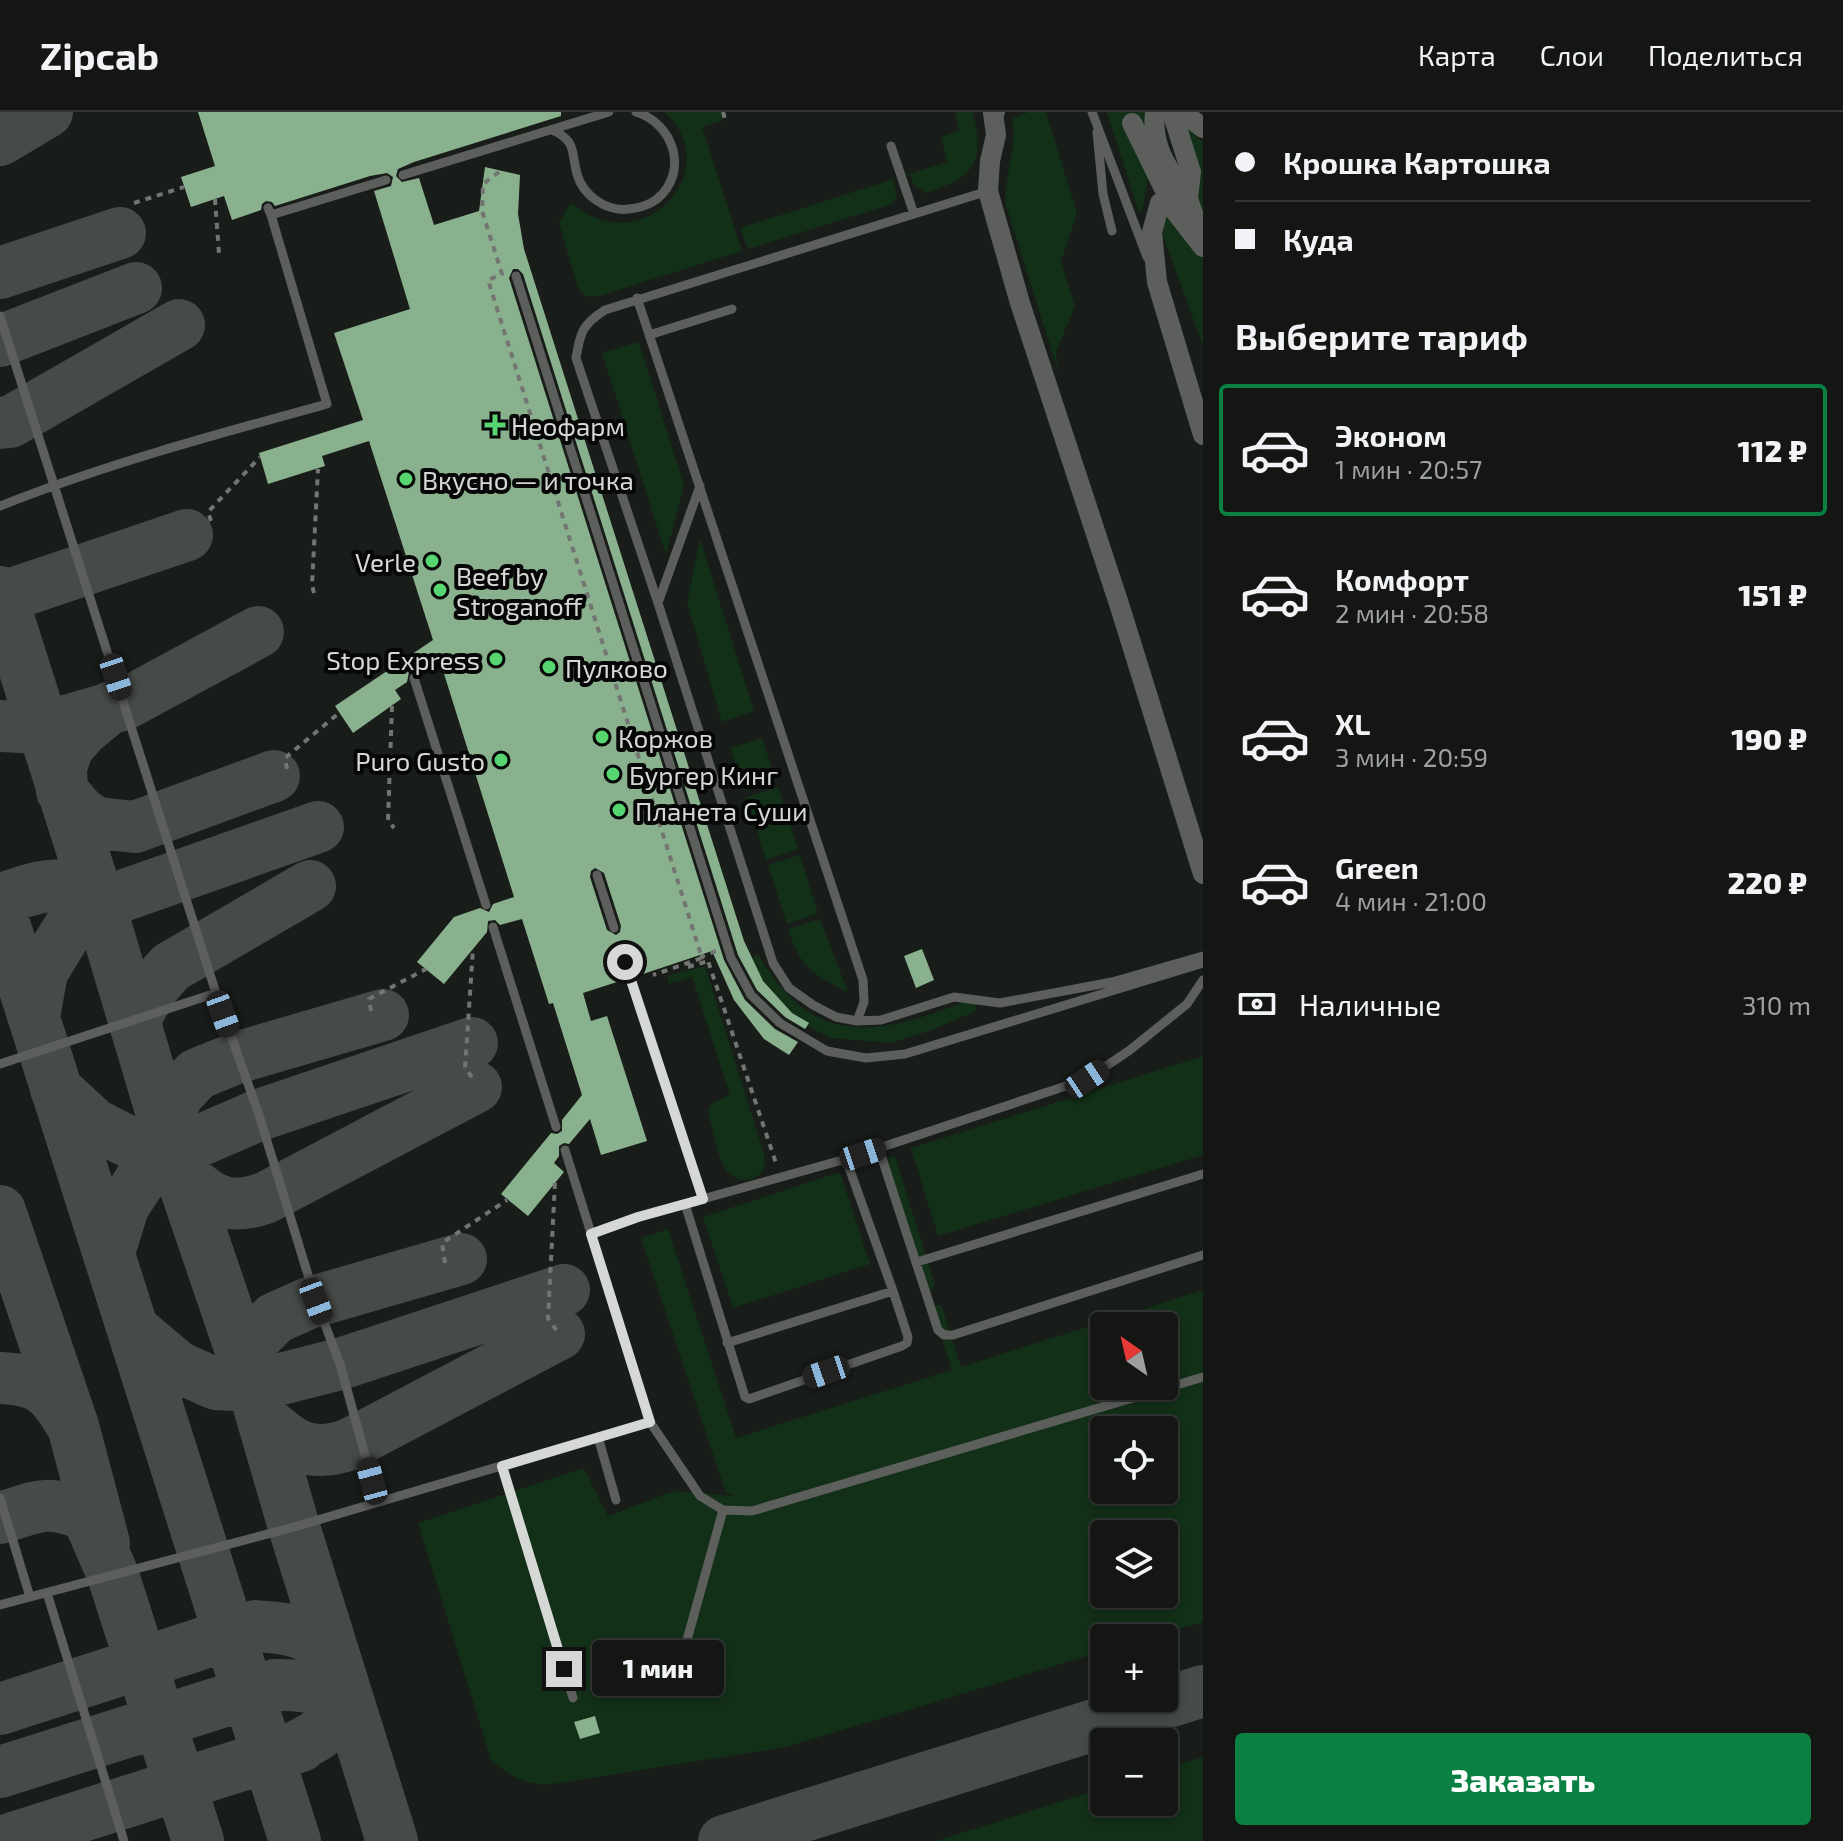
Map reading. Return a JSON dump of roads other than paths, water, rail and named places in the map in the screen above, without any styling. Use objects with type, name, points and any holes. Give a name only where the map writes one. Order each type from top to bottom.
[{"type":"street","points":[[994,112],[996,135],[988,191],[1020,303],[1120,607],[1203,874]]},
{"type":"street","points":[[1123,112],[1147,151],[1175,211],[1203,244]]},
{"type":"street","points":[[1157,112],[1153,131],[1162,158],[1188,199],[1203,244]]},
{"type":"street","points":[[1172,112],[1191,172],[1188,199]]},
{"type":"street","points":[[1182,112],[1203,128]]},
{"type":"street","points":[[1160,203],[1152,232],[1157,282],[1203,435]]},
{"type":"lane","points":[[403,175],[609,112]]},
{"type":"lane","points":[[552,130],[563,135],[571,145],[577,175],[587,192],[602,205],[621,210],[640,208],[657,198],[670,183],[675,165],[673,145],[664,128],[648,116],[636,112]]},
{"type":"lane","points":[[1094,116],[1103,194],[1112,231]]},
{"type":"lane","points":[[1094,116],[1157,282]]},
{"type":"lane","points":[[891,146],[914,214]]},
{"type":"lane","points":[[0,506],[54,485],[240,427],[327,404],[270,211],[386,180]]},
{"type":"lane","points":[[988,191],[605,310],[587,321],[576,358],[773,963],[789,988],[836,1017],[857,1021],[881,1020],[954,997],[1000,1003],[1112,982],[1203,956]]},
{"type":"lane","points":[[516,276],[731,958],[751,995],[780,1023],[827,1051],[866,1058],[905,1054],[1203,963]]},
{"type":"lane","points":[[637,298],[863,980],[864,1002],[857,1021]]},
{"type":"lane","points":[[649,335],[732,309]]},
{"type":"lane","points":[[0,316],[216,993],[259,1115],[316,1301],[340,1364],[378,1502]]},
{"type":"lane","points":[[658,603],[700,486]]},
{"type":"lane","points":[[414,678],[486,905]]},
{"type":"lane","points":[[597,875],[614,928]]},
{"type":"lane","points":[[493,927],[556,1127]]},
{"type":"lane","points":[[625,962],[703,1199]]},
{"type":"lane","points":[[591,1234],[638,1217],[879,1149],[1087,1079],[1130,1050],[1187,1004],[1203,980]]},
{"type":"lane","points":[[0,1064],[216,993]]},
{"type":"lane","points":[[879,1149],[938,1330],[944,1335],[953,1335],[1203,1255]]},
{"type":"lane","points":[[565,1150],[650,1422],[700,1496],[723,1510],[752,1511],[1203,1377]]},
{"type":"lane","points":[[685,1204],[742,1391],[749,1399],[907,1343],[908,1337],[893,1291],[846,1159]]},
{"type":"lane","points":[[917,1262],[1203,1174]]},
{"type":"lane","points":[[727,1343],[893,1291]]},
{"type":"lane","points":[[0,1605],[378,1502],[650,1422]]},
{"type":"lane","points":[[598,1437],[616,1500]]},
{"type":"lane","points":[[502,1466],[573,1698]]},
{"type":"lane","points":[[0,1498],[30,1597]]},
{"type":"lane","points":[[682,1658],[723,1510]]},
{"type":"lane","points":[[47,1593],[124,1841]]},
{"type":"place","name":"Неофарм","points":[[495,425]]},
{"type":"place","name":"Вкусно — и точка","points":[[406,479]]},
{"type":"place","name":"Verle","points":[[432,561]]},
{"type":"place","name":"Beef by Stroganoff","points":[[440,590]]},
{"type":"place","name":"Stop Express","points":[[496,659]]},
{"type":"place","name":"Пулково","points":[[549,667]]},
{"type":"place","name":"Коржов","points":[[602,737]]},
{"type":"place","name":"Puro Gusto","points":[[501,760]]},
{"type":"place","name":"Бургер Кинг","points":[[613,774]]},
{"type":"place","name":"Планета Суши","points":[[619,810]]}]
